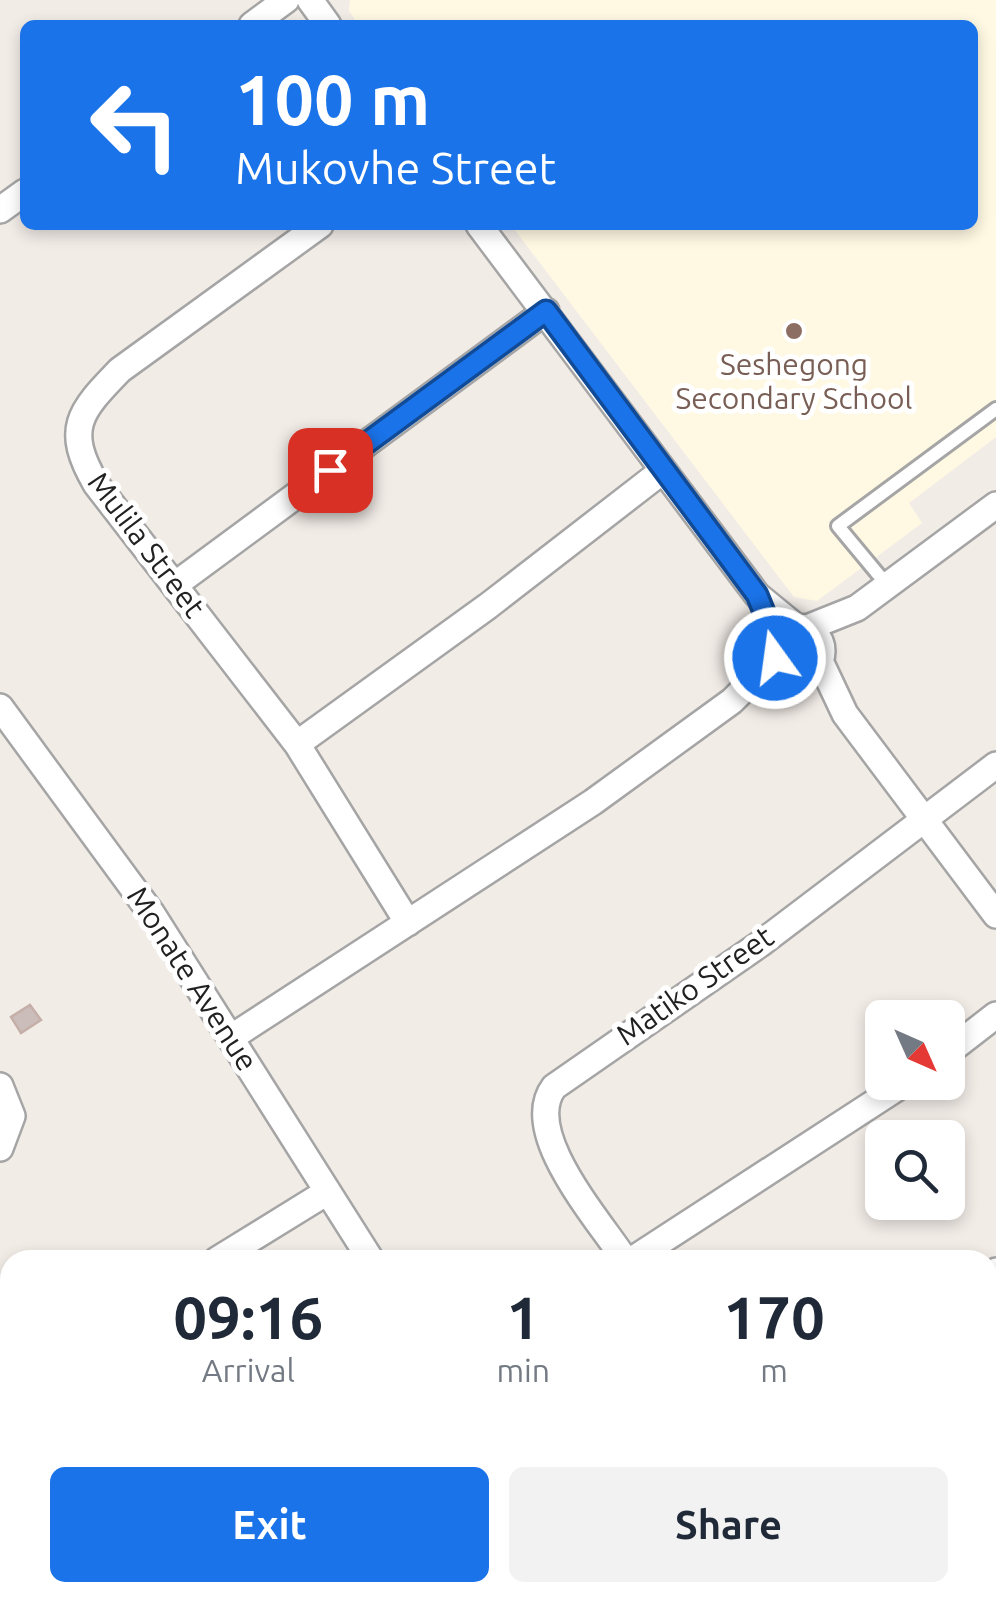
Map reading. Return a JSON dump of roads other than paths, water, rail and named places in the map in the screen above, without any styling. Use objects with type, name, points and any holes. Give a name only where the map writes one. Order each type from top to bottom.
[{"type":"street","points":[[259,20],[286,0]]},
{"type":"street","name":"Mulila Street","points":[[313,230],[120,370],[82,417],[76,436],[79,454],[96,484],[297,744],[408,923]]},
{"type":"street","points":[[483,230],[996,916]]},
{"type":"street","points":[[176,584],[546,311]]},
{"type":"street","points":[[297,744],[488,606],[661,472]]},
{"type":"street","points":[[232,1037],[592,802],[996,505]]},
{"type":"street","name":"Monate Avenue","points":[[0,707],[152,914],[365,1250]]},
{"type":"street","name":"Matiko Street","points":[[618,1250],[554,1152],[542,1119],[548,1094],[564,1076],[760,944],[996,766]]},
{"type":"street","points":[[965,1039],[996,1016]]},
{"type":"street","points":[[0,1086],[12,1116],[0,1148]]},
{"type":"street","points":[[647,1250],[878,1100]]},
{"type":"street","points":[[233,1250],[327,1192]]},
{"type":"lane","points":[[887,586],[838,526],[996,409]]},
{"type":"place","name":"Seshegong Secondary School","points":[[794,331]]}]
